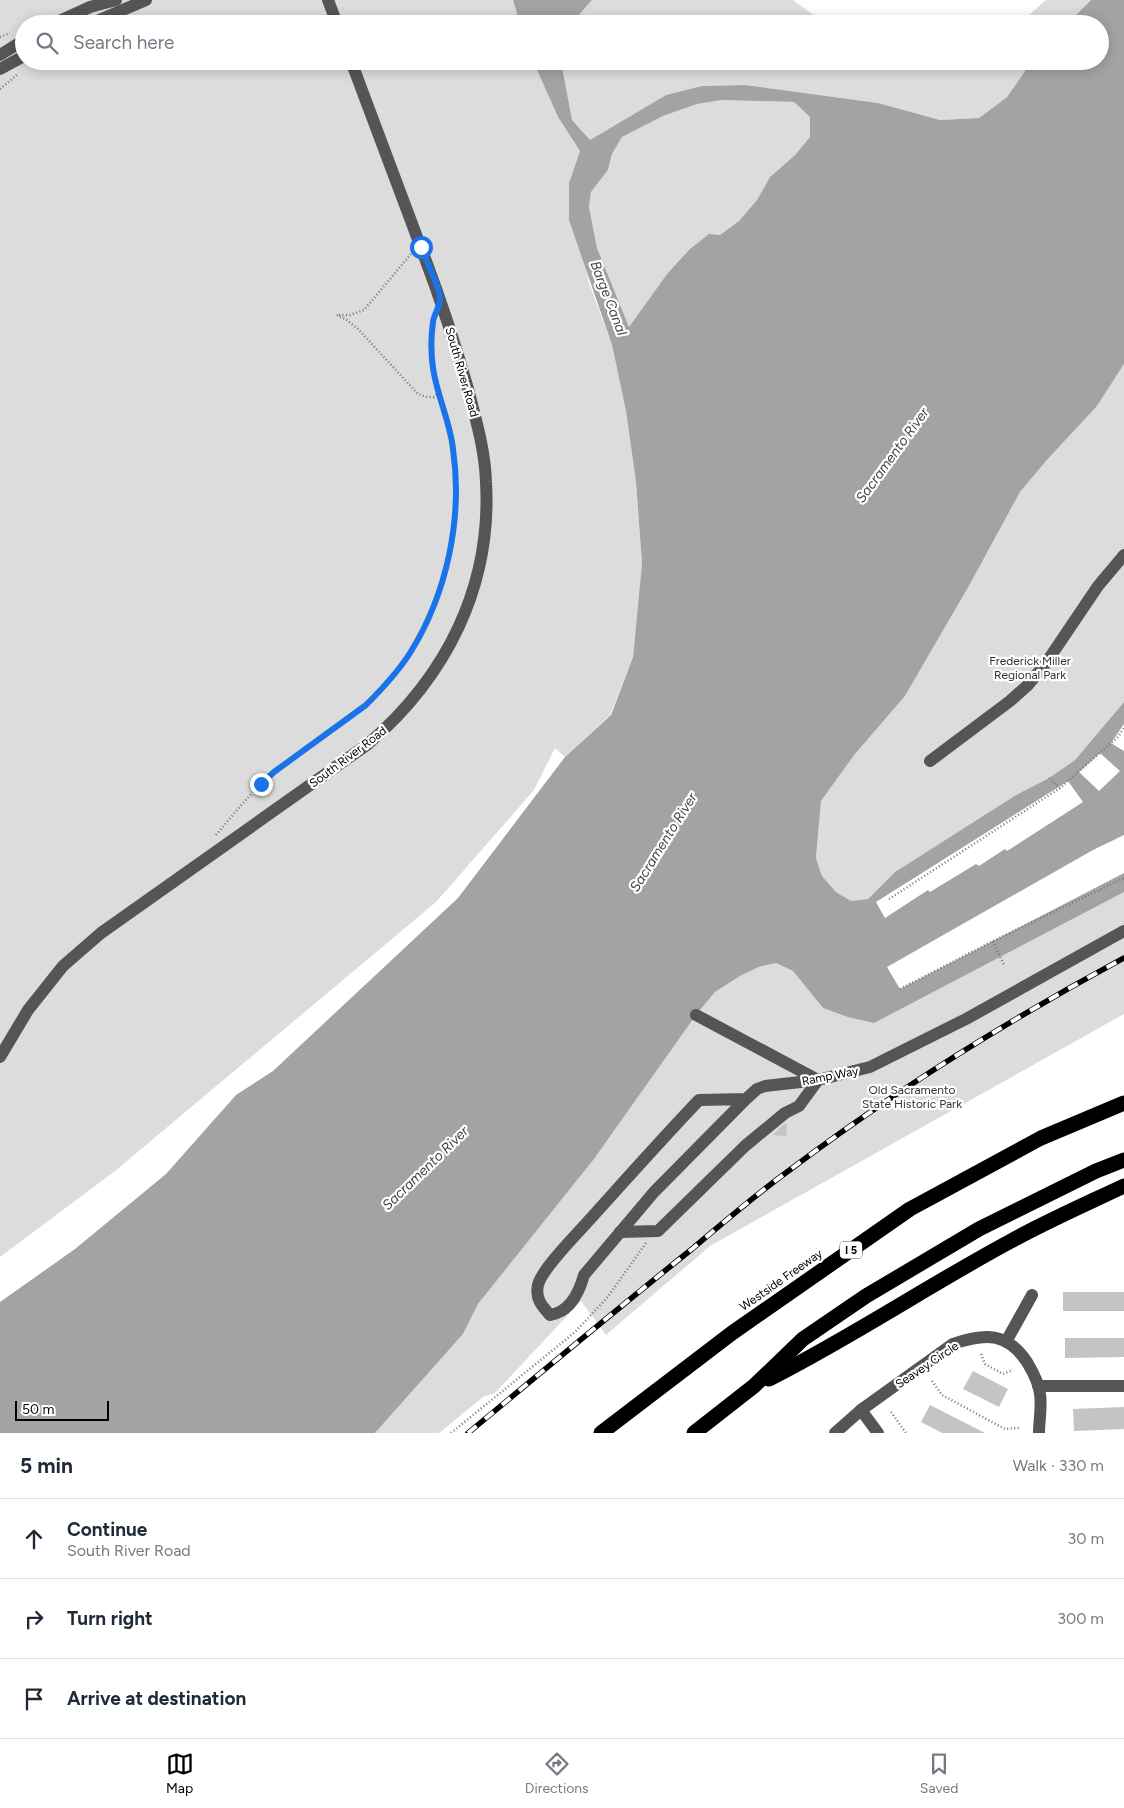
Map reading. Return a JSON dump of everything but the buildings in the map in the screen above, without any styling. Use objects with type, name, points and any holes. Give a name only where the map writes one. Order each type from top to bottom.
[{"type":"highway","name":"Westside Freeway","points":[[600,1433],[732,1333],[910,1208],[1041,1138],[1124,1102]]},
{"type":"highway","points":[[694,1433],[754,1386],[803,1339],[866,1296],[979,1229],[1096,1171],[1124,1160]]},
{"type":"highway","points":[[754,1386],[818,1354],[1010,1241],[1056,1217],[1124,1186]]},
{"type":"street","points":[[73,15],[90,7],[116,0]]},
{"type":"street","points":[[111,15],[146,0]]},
{"type":"street","points":[[328,0],[334,15]]},
{"type":"street","points":[[0,55],[15,40]]},
{"type":"street","points":[[0,69],[15,65]]},
{"type":"street","name":"South River Road","points":[[0,1057],[28,1010],[70,961],[101,933],[368,744],[391,725],[416,697],[441,662],[454,639],[469,603],[483,538],[486,483],[480,433],[440,297],[354,70]]},
{"type":"street","points":[[930,761],[1004,706],[1028,685],[1046,663],[1098,586],[1124,555]]},
{"type":"street","name":"Ramp Way","points":[[746,1099],[699,1100],[648,1154],[557,1256],[538,1283],[539,1303],[550,1315],[558,1314],[569,1306],[579,1291],[584,1276],[654,1192],[757,1089],[765,1086],[818,1080],[870,1067],[966,1018],[1124,931]]},
{"type":"street","points":[[620,1232],[658,1231],[745,1146],[785,1113],[799,1106],[818,1080],[696,1015]]},
{"type":"street","points":[[1032,1295],[1007,1340],[1023,1355],[1032,1370],[1038,1386],[1041,1401],[1039,1433]]},
{"type":"street","name":"Seavey Circle","points":[[835,1433],[861,1410],[953,1344],[969,1338],[980,1337],[1007,1340]]},
{"type":"street","points":[[1038,1386],[1124,1386]]},
{"type":"street","points":[[861,1410],[878,1433]]},
{"type":"path","points":[[0,37],[15,36]]},
{"type":"path","points":[[0,88],[12,81],[19,70]]},
{"type":"path","points":[[421,247],[410,255],[364,310],[350,315],[337,315],[358,329],[418,394],[434,397],[438,393]]},
{"type":"path","points":[[212,841],[244,801],[274,772],[373,699],[410,653],[437,597],[452,539],[456,502],[453,447],[438,393],[433,365],[433,322],[440,297]]},
{"type":"path","points":[[890,899],[1060,788],[1118,737],[1124,728]]},
{"type":"path","points":[[1049,778],[1060,788]]},
{"type":"path","points":[[900,989],[993,941],[1124,878]]},
{"type":"path","points":[[993,941],[1004,965]]},
{"type":"path","points":[[451,1433],[575,1332],[607,1298],[640,1249],[658,1231]]},
{"type":"path","points":[[981,1354],[985,1364],[1002,1374],[1014,1370]]},
{"type":"path","points":[[932,1381],[942,1395],[1005,1429],[1019,1428]]},
{"type":"path","points":[[891,1412],[906,1433]]},
{"type":"green space","points":[[0,0],[513,0],[517,15],[15,15],[15,70],[537,70],[558,117],[580,151],[569,183],[589,283],[612,345],[626,411],[636,482],[642,563],[633,657],[610,715],[565,757],[555,748],[534,790],[436,902],[115,1171],[0,1257]]},
{"type":"green space","points":[[592,0],[793,0],[814,15],[579,15]]},
{"type":"green space","points":[[1046,0],[1091,0],[1076,15],[1029,15]]},
{"type":"green space","points":[[563,70],[1026,70],[1007,97],[979,118],[940,120],[878,103],[745,85],[702,86],[666,95],[590,140],[572,120]]},
{"type":"green space","points":[[722,100],[794,102],[810,117],[810,137],[795,155],[770,177],[757,200],[739,221],[667,274],[629,327],[597,248],[589,207],[591,192],[608,170],[612,154],[622,137],[663,116],[697,104]]},
{"type":"green space","name":"Frederick Miller Regional Park","points":[[1124,364],[1124,702],[1075,760],[1049,778],[1016,795],[895,872],[868,899],[851,901],[836,892],[822,876],[816,858],[821,801],[855,754],[905,696],[970,584],[1020,492],[1097,406]]},
{"type":"green space","name":"Old Sacramento State Historic Park","points":[[1124,892],[1124,1014],[710,1246],[606,1335],[581,1301],[495,1393],[483,1397],[439,1433],[375,1433],[463,1334],[478,1304],[594,1159],[696,1015],[715,992],[740,976],[759,967],[776,963],[793,971],[823,1008]]},
{"type":"water","points":[[513,0],[592,0],[579,15],[517,15]]},
{"type":"water","points":[[1091,0],[1124,0],[1124,364],[1097,406],[1020,492],[970,584],[905,696],[855,754],[821,801],[816,858],[822,876],[836,892],[851,901],[868,899],[895,872],[1016,795],[1049,778],[1075,760],[1124,702],[1124,892],[874,1023],[848,1017],[823,1008],[793,971],[776,963],[759,967],[740,976],[715,992],[696,1015],[594,1159],[478,1304],[463,1334],[375,1433],[0,1433],[0,1302],[75,1249],[166,1174],[236,1095],[273,1071],[458,898],[565,757],[611,715],[633,657],[642,563],[636,482],[626,411],[612,345],[569,220],[569,183],[580,151],[558,117],[537,70],[563,70],[572,120],[590,140],[666,95],[702,86],[745,85],[878,103],[940,120],[979,118],[1007,97],[1026,70],[1109,70],[1109,15],[1076,15]],"holes":[[[722,100],[794,102],[810,117],[810,137],[795,155],[770,177],[757,200],[739,221],[720,235],[709,234],[690,249],[667,274],[629,327],[597,248],[589,207],[591,192],[608,170],[612,154],[622,137],[663,116],[697,104]]]},
{"type":"pier","points":[[1124,724],[1124,751],[1111,743]]},
{"type":"pier","points":[[1100,753],[1120,771],[1099,791],[1079,772]]},
{"type":"pier","points":[[1068,781],[1083,802],[1007,851],[1005,849],[979,866],[976,864],[930,892],[928,890],[885,918],[876,902]]},
{"type":"pier","points":[[1124,835],[1124,873],[900,989],[887,967],[1093,850]]},
{"type":"railway","points":[[468,1433],[751,1200],[827,1142],[909,1086],[994,1032],[1124,958]]},
{"type":"route","points":[[261,784],[274,772],[366,705],[395,674],[410,653],[424,626],[437,597],[445,571],[452,539],[456,502],[455,466],[448,424],[438,393],[433,365],[433,322],[440,297],[421,247]]},
{"type":"water label","name":"Barge Canal","points":[[609,298]]},
{"type":"water label","name":"Sacramento River","points":[[892,455]]},
{"type":"water label","name":"Sacramento River","points":[[663,842]]},
{"type":"water label","name":"Sacramento River","points":[[425,1168]]}]
